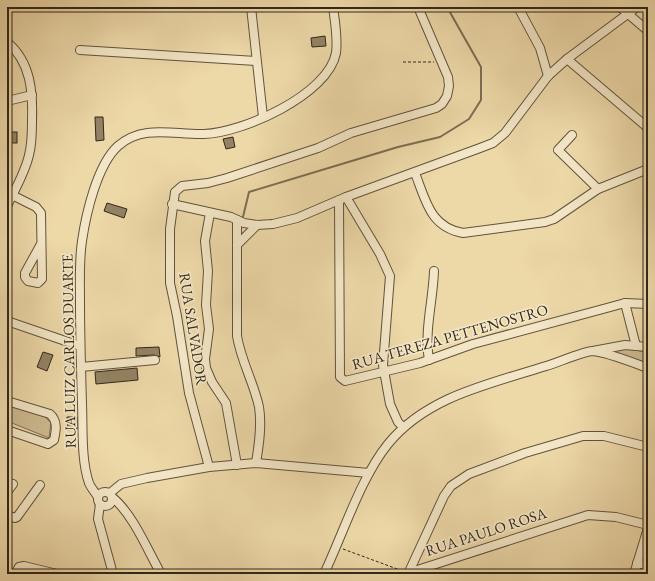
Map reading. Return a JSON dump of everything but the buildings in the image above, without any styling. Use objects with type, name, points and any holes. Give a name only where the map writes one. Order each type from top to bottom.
[{"type":"street","points":[[250,7],[264,117]]},
{"type":"street","name":"RUA LUIZ CARLOS DUARTE","points":[[102,502],[89,483],[84,448],[80,346],[82,242],[95,189],[108,157],[122,143],[139,134],[155,131],[188,134],[218,133],[236,129],[264,117],[305,95],[328,72],[336,54],[337,38],[333,7]]},
{"type":"street","points":[[418,7],[443,62]]},
{"type":"street","points":[[518,7],[540,48],[548,76]]},
{"type":"street","points":[[620,7],[648,31]]},
{"type":"street","points":[[172,204],[257,225],[282,223],[480,148],[499,139],[548,76],[567,59],[637,7]]},
{"type":"street","points":[[7,42],[24,62],[29,74],[32,95],[30,154],[23,174],[7,206]]},
{"type":"street","points":[[80,50],[256,62]]},
{"type":"street","points":[[567,59],[648,128]]},
{"type":"street","name":"RUA SALVADOR","points":[[209,467],[189,393],[180,330],[170,283],[172,204],[175,192],[182,186],[208,183],[227,178],[318,148],[351,133],[436,108],[442,104],[447,96],[449,86],[443,62]]},
{"type":"street","points":[[7,102],[32,95]]},
{"type":"street","points":[[572,135],[558,150],[598,189]]},
{"type":"street","points":[[416,173],[433,216],[451,231],[463,233],[545,222],[562,214],[598,189],[648,169]]},
{"type":"street","points":[[12,195],[36,207],[41,212],[41,244]]},
{"type":"street","points":[[342,199],[380,254],[390,276],[383,350],[384,372],[394,414],[403,427]]},
{"type":"street","name":"RUA TEREZA PETTENOSTRO","points":[[342,199],[340,377],[345,381],[429,360],[495,337],[625,303],[648,304]]},
{"type":"street","points":[[210,213],[205,241],[208,270],[206,305],[209,329],[205,359],[206,368],[212,382],[226,403],[237,465]]},
{"type":"street","points":[[237,220],[237,336],[243,361],[259,407],[260,423],[256,463]]},
{"type":"street","points":[[237,245],[257,225]]},
{"type":"street","points":[[429,360],[427,348],[433,298],[434,271]]},
{"type":"street","points":[[625,303],[636,346]]},
{"type":"street","points":[[7,321],[80,346]]},
{"type":"street","points":[[324,574],[369,473],[388,444],[403,427],[416,416],[445,400],[592,351],[612,346],[648,347]]},
{"type":"street","points":[[592,351],[648,368]]},
{"type":"street","points":[[81,367],[155,360]]},
{"type":"street","points":[[7,400],[50,414],[55,419],[56,430],[54,440],[48,444],[7,430]]},
{"type":"street","points":[[408,574],[444,496],[451,486],[469,474],[525,453],[584,436],[604,436],[648,447]]},
{"type":"street","points":[[111,495],[121,484],[209,467],[256,463],[369,473]]},
{"type":"street","points":[[7,492],[13,484]]},
{"type":"street","points":[[7,515],[15,518],[17,517],[40,485]]},
{"type":"street","points":[[113,574],[98,519],[103,492],[111,495],[121,504],[161,574]]},
{"type":"street","points":[[102,502],[112,502],[111,495]]},
{"type":"street","points":[[102,502],[126,514]]},
{"type":"street","name":"RUA PAULO ROSA","points":[[408,574],[588,515],[616,517],[648,526]]},
{"type":"street","points":[[634,574],[648,526]]},
{"type":"street","points":[[637,563],[648,566]]},
{"type":"street","points":[[15,574],[19,567],[24,566],[57,574]]},
{"type":"path","points":[[403,62],[443,62]]},
{"type":"path","points":[[337,547],[408,574]]},
{"type":"shaded area","points":[[619,348],[648,352],[648,365],[611,354]]},
{"type":"shaded area","points":[[7,403],[43,415],[51,423],[49,438],[7,421]]},
{"type":"waterway","points":[[242,221],[249,192],[398,147],[440,137],[469,119],[481,100],[481,67],[447,7]]}]
